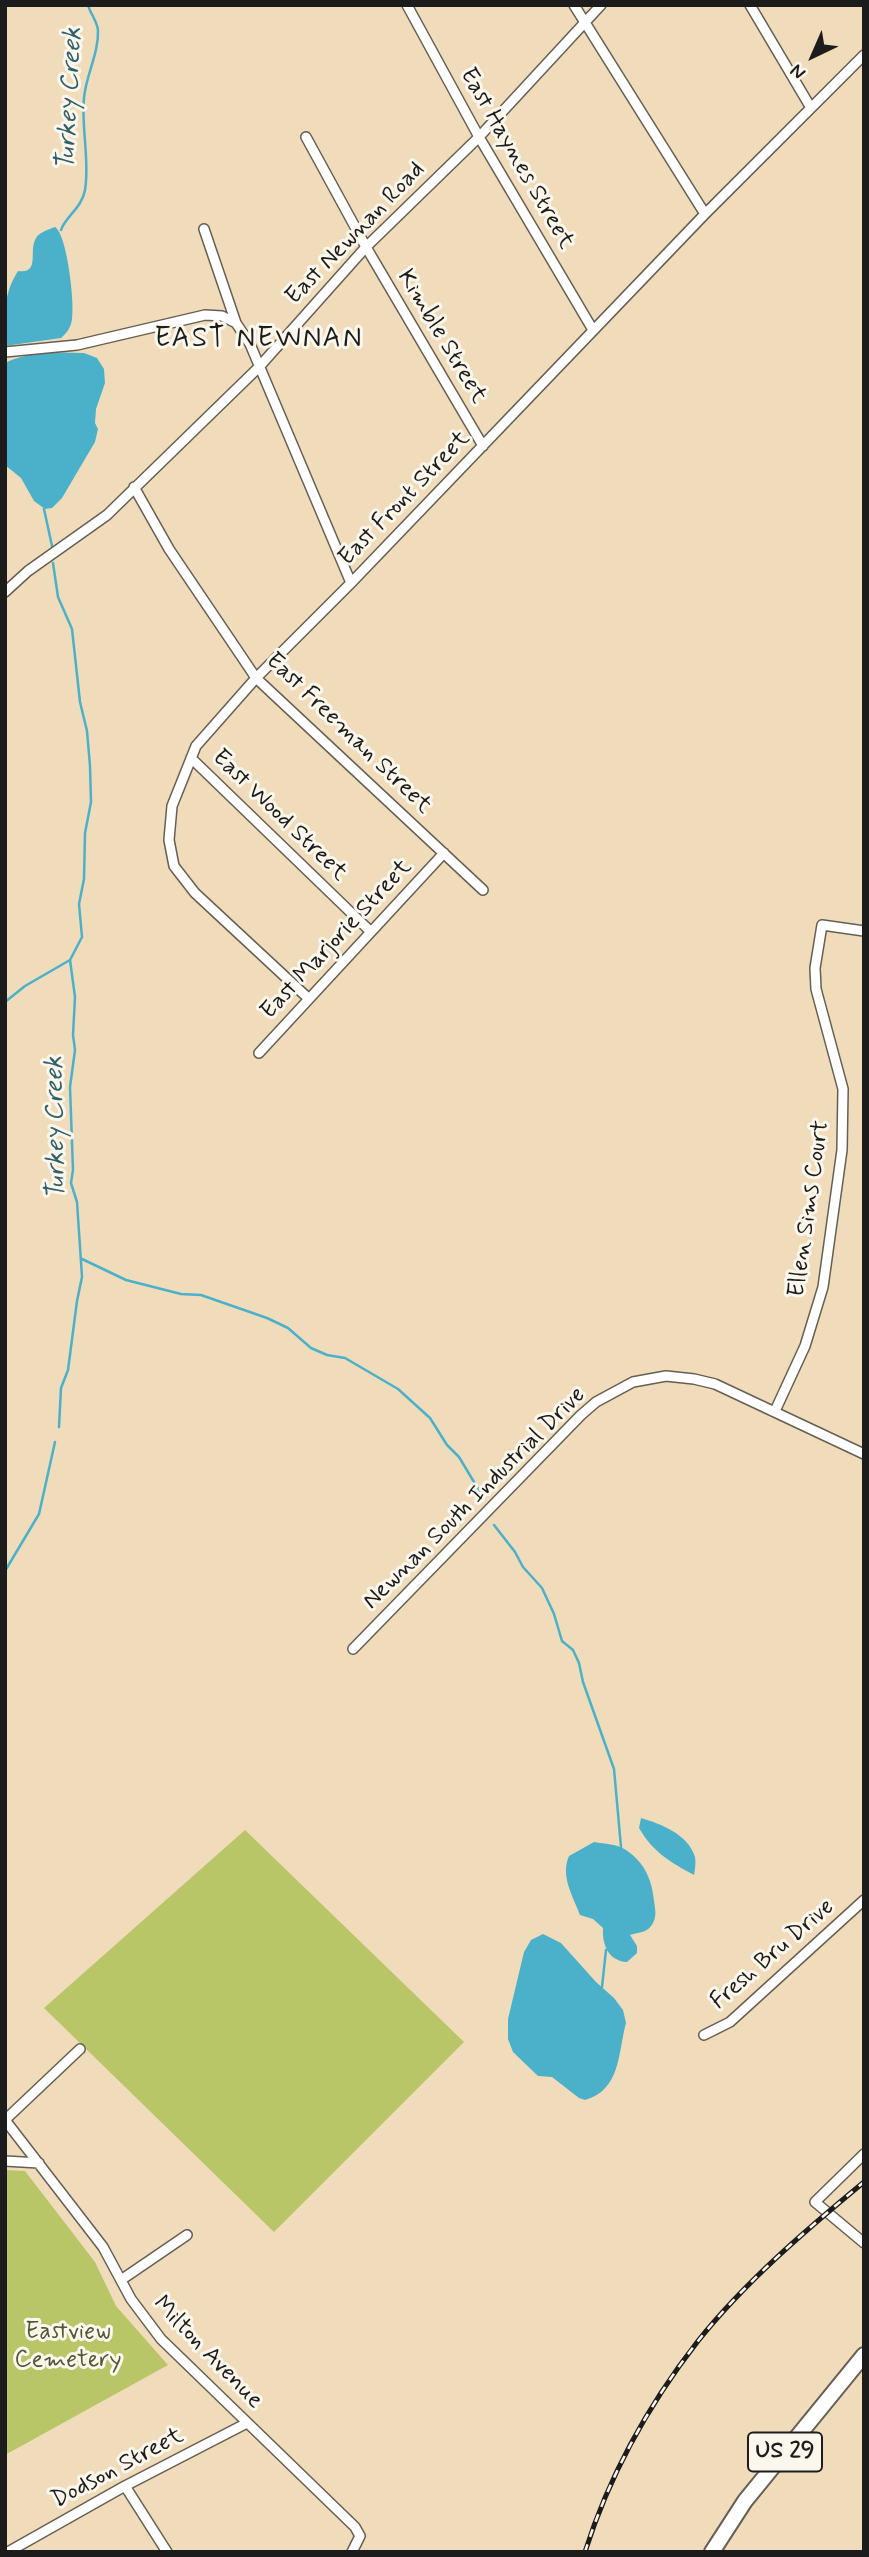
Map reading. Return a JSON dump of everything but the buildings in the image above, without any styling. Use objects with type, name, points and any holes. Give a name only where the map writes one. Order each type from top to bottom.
[{"type":"main road","name":"US 29","points":[[712,2552],[745,2501],[864,2355]]},
{"type":"street","name":"East Haynes Street","points":[[407,5],[479,137],[593,330]]},
{"type":"street","points":[[573,5],[705,214]]},
{"type":"street","name":"East Newnan Road","points":[[5,592],[29,571],[107,514],[259,367],[366,247],[479,137],[601,5]]},
{"type":"street","points":[[750,5],[811,108]]},
{"type":"street","name":"East Front Street","points":[[308,998],[195,893],[173,866],[169,840],[172,806],[191,758],[205,733],[705,214],[864,55]]},
{"type":"street","name":"Kimble Street","points":[[306,137],[366,247],[483,446]]},
{"type":"street","points":[[204,229],[236,323],[250,344],[351,583]]},
{"type":"street","points":[[5,352],[77,345],[205,315],[222,316],[236,323]]},
{"type":"street","name":"East Freeman Street","points":[[134,487],[169,549],[256,678],[483,890]]},
{"type":"street","name":"East Wood Street","points":[[191,758],[370,931]]},
{"type":"street","name":"East Marjorie Street","points":[[259,1053],[444,853]]},
{"type":"street","name":"Ellen Sims Court","points":[[775,1411],[805,1346],[823,1287],[842,1150],[843,1089],[816,989],[815,968],[822,925],[864,931]]},
{"type":"street","name":"Newnan South Industrial Drive","points":[[353,1649],[596,1402],[633,1382],[666,1376],[715,1384],[864,1454]]},
{"type":"street","name":"Fresh Bru Drive","points":[[704,2035],[730,2022],[864,1900]]},
{"type":"street","points":[[5,2120],[80,2049]]},
{"type":"street","name":"Milton Avenue","points":[[5,2120],[103,2247],[131,2300],[161,2339],[355,2527],[360,2536],[352,2552]]},
{"type":"street","points":[[864,2154],[815,2203],[864,2243]]},
{"type":"street","points":[[5,2161],[39,2163]]},
{"type":"street","points":[[121,2280],[187,2235]]},
{"type":"street","name":"Dodson Street","points":[[8,2552],[125,2486],[247,2423]]},
{"type":"street","points":[[125,2486],[167,2552]]},
{"type":"green space","points":[[245,1830],[464,2042],[274,2232],[44,2008]]},
{"type":"green space","name":"Eastview Cemetery","points":[[5,2170],[25,2171],[95,2262],[116,2306],[168,2365],[5,2455]]},
{"type":"water","points":[[55,227],[63,242],[69,270],[73,311],[70,327],[61,338],[5,346],[9,289],[18,271],[25,271],[31,266],[36,237]]},
{"type":"water","points":[[84,353],[97,358],[104,369],[105,383],[96,409],[95,423],[98,429],[95,442],[62,498],[52,508],[45,509],[34,501],[21,478],[5,465],[5,363],[34,354]]},
{"type":"water","points":[[641,1818],[665,1827],[686,1842],[695,1857],[694,1875],[670,1861],[650,1844],[639,1828]]},
{"type":"water","points":[[594,1842],[615,1845],[633,1855],[643,1866],[651,1886],[654,1920],[646,1930],[630,1935],[637,1946],[637,1953],[627,1962],[611,1955],[604,1940],[603,1928],[593,1919],[580,1915],[568,1886],[566,1871],[569,1856]]},
{"type":"water","points":[[543,1934],[561,1943],[623,2010],[626,2023],[612,2079],[597,2095],[585,2100],[552,2077],[538,2076],[513,2052],[508,2039],[508,2019],[524,1952],[531,1940]]},
{"type":"waterway","name":"Turkey Creek","points":[[61,230],[81,202],[85,190],[87,168],[84,98],[97,47],[98,30],[88,5]]},
{"type":"waterway","name":"Turkey Creek","points":[[44,509],[52,546]]},
{"type":"waterway","name":"Turkey Creek","points":[[53,563],[58,597],[72,629],[80,702],[87,731],[91,802],[85,833],[84,879],[79,904],[82,937],[70,960],[75,997],[75,1050],[70,1087],[73,1170],[71,1183],[77,1202],[82,1277],[68,1370],[61,1388],[59,1427]]},
{"type":"waterway","points":[[5,1002],[25,986],[70,960]]},
{"type":"waterway","name":"Turkey Creek","points":[[82,1259],[126,1280],[181,1294],[201,1295],[267,1318],[288,1328],[311,1348],[327,1355],[345,1358],[398,1389],[430,1418],[447,1445],[459,1457],[483,1497]]},
{"type":"waterway","points":[[5,1571],[39,1514],[55,1442]]},
{"type":"waterway","name":"Turkey Creek","points":[[494,1525],[523,1567],[542,1588],[562,1641],[573,1650],[579,1663],[583,1682],[614,1769],[621,1847]]},
{"type":"waterway","name":"Turkey Creek","points":[[602,1987],[606,1950]]},
{"type":"railway","points":[[585,2552],[618,2468],[647,2415],[698,2341],[756,2277],[864,2182]]},
{"type":"district","name":"EAST NEWNAN","points":[[259,340]]}]
